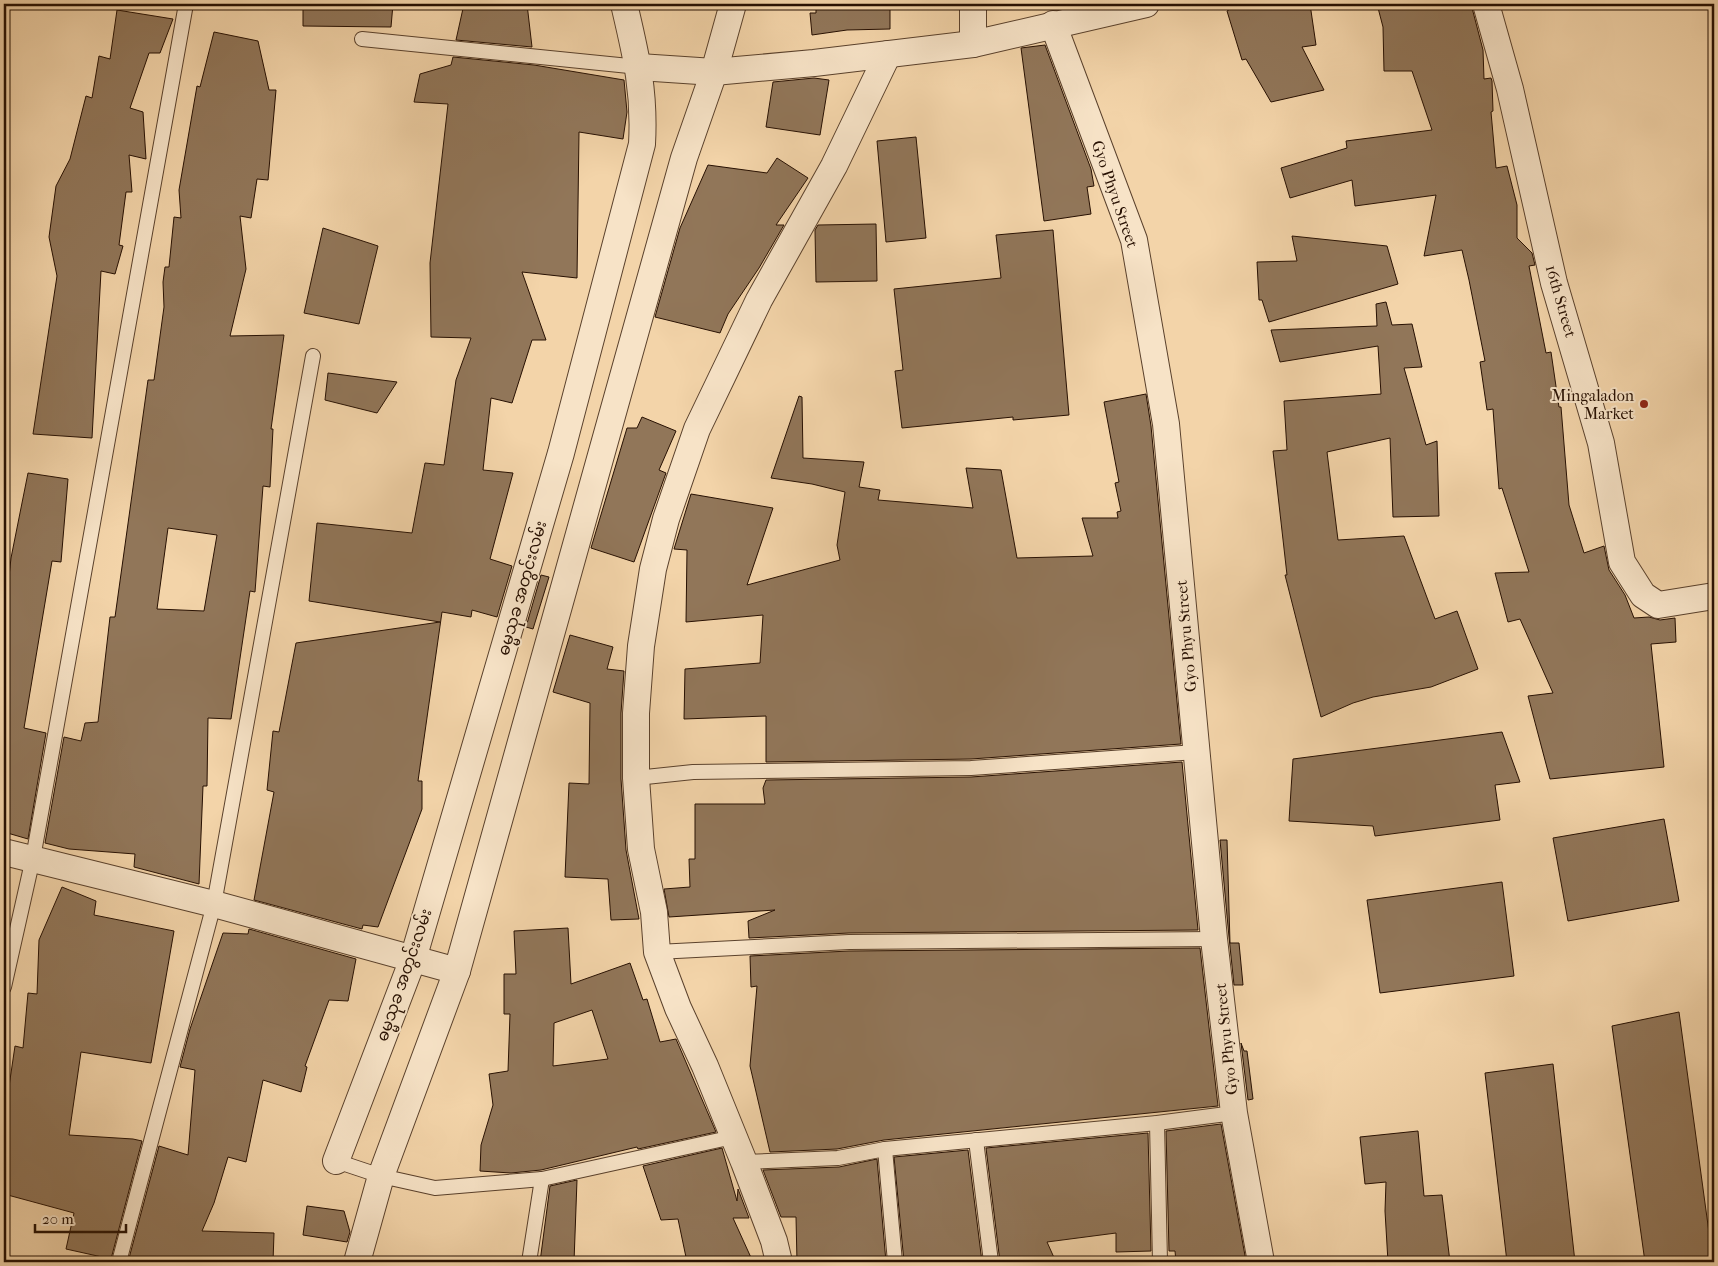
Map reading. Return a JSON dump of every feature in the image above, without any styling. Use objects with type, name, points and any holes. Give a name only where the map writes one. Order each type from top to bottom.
[{"type":"street","name":"ဓမ္မသုခ အတွင်းလမ်း","points":[[336,1161],[413,959],[561,453],[616,249],[642,144],[644,110],[639,68],[624,4]]},
{"type":"street","points":[[357,1262],[381,1176],[457,971],[684,158],[714,72],[733,4]]},
{"type":"street","points":[[973,4],[973,44]]},
{"type":"street","points":[[639,68],[714,72],[973,44],[1146,4]]},
{"type":"street","name":"16th Street","points":[[1486,4],[1510,89],[1554,282],[1601,443],[1622,562],[1643,594],[1658,605],[1714,596]]},
{"type":"street","name":"Gyo Phyu Street","points":[[1053,24],[1134,240],[1166,424],[1214,939],[1234,1113],[1261,1262]]},
{"type":"street","points":[[779,1262],[774,1241],[744,1162],[705,1066],[678,1008],[657,952],[654,912],[641,849],[636,778],[636,713],[641,646],[653,569],[666,519],[697,429],[759,300],[834,166],[888,54]]},
{"type":"street","points":[[4,852],[214,904],[457,971]]},
{"type":"lane","points":[[4,987],[33,858],[186,4]]},
{"type":"lane","points":[[362,39],[639,68]]},
{"type":"lane","points":[[119,1262],[214,904],[314,356]]},
{"type":"lane","points":[[636,778],[693,772],[971,768],[1196,752]]},
{"type":"lane","points":[[657,952],[849,942],[1214,939]]},
{"type":"lane","points":[[744,1162],[838,1158],[885,1149],[1157,1123],[1234,1113]]},
{"type":"lane","points":[[1157,1123],[1160,1262]]},
{"type":"lane","points":[[336,1161],[381,1176],[435,1188],[542,1179],[733,1137]]},
{"type":"lane","points":[[976,1140],[991,1262]]},
{"type":"lane","points":[[885,1149],[895,1262]]},
{"type":"lane","points":[[529,1262],[542,1179]]},
{"type":"building","points":[[303,4],[393,4],[391,27],[303,26]]},
{"type":"building","points":[[464,4],[527,4],[532,47],[456,40]]},
{"type":"building","points":[[851,4],[850,9],[890,4],[890,29],[847,30],[812,35],[810,13],[816,13],[816,7]]},
{"type":"building","points":[[1239,4],[1310,4],[1316,45],[1302,47],[1324,90],[1271,102],[1246,59],[1242,60],[1227,11]]},
{"type":"building","points":[[1377,4],[1471,4],[1483,50],[1484,79],[1491,78],[1492,81],[1493,111],[1491,112],[1496,168],[1507,166],[1517,205],[1517,238],[1532,253],[1535,265],[1529,266],[1546,353],[1551,352],[1559,407],[1561,407],[1569,505],[1584,553],[1604,546],[1609,570],[1625,595],[1634,618],[1649,617],[1660,620],[1675,618],[1676,642],[1651,644],[1664,767],[1550,779],[1528,696],[1553,693],[1520,619],[1508,622],[1495,573],[1529,572],[1502,488],[1499,489],[1493,409],[1487,410],[1480,362],[1485,361],[1462,250],[1424,256],[1436,195],[1355,206],[1352,180],[1290,198],[1281,168],[1347,148],[1346,141],[1432,130],[1412,71],[1384,71],[1383,27]]},
{"type":"building","points":[[117,10],[173,19],[160,53],[149,53],[130,108],[143,112],[146,159],[129,155],[132,192],[126,192],[119,245],[123,246],[115,274],[101,271],[92,438],[33,434],[57,276],[49,237],[56,186],[70,159],[86,96],[92,98],[99,56],[110,59]]},
{"type":"building","points":[[214,32],[258,41],[269,90],[276,90],[268,180],[257,179],[251,218],[240,216],[246,269],[230,336],[284,335],[271,429],[273,429],[270,487],[263,486],[255,592],[250,591],[231,719],[208,718],[207,786],[203,786],[199,884],[134,867],[135,854],[69,849],[45,843],[64,737],[81,741],[85,723],[98,722],[110,617],[115,617],[148,380],[154,380],[164,307],[163,282],[165,267],[169,267],[174,217],[181,218],[179,190],[197,86],[200,87]],"holes":[[[168,528],[217,535],[204,611],[157,609]]]},
{"type":"building","points":[[1045,45],[1091,169],[1094,186],[1087,187],[1091,214],[1044,221],[1021,48]]},
{"type":"building","points":[[453,57],[534,65],[624,80],[627,112],[623,139],[579,132],[577,278],[522,272],[546,340],[532,340],[512,403],[491,398],[483,470],[513,473],[490,559],[512,566],[497,617],[472,610],[471,617],[442,612],[418,781],[422,781],[422,809],[378,927],[363,925],[362,929],[254,900],[274,792],[267,790],[273,731],[279,732],[296,643],[440,622],[309,601],[317,523],[412,533],[425,463],[444,465],[456,380],[471,338],[431,337],[430,263],[448,104],[414,102],[420,74],[451,65]]},
{"type":"building","points":[[814,78],[829,80],[820,135],[766,127],[773,82]]},
{"type":"building","points":[[916,137],[926,238],[886,242],[877,141]]},
{"type":"building","points":[[777,158],[808,178],[776,225],[784,225],[759,268],[728,314],[720,333],[655,317],[680,228],[708,165],[767,173]]},
{"type":"building","points":[[876,224],[877,281],[816,282],[815,230],[818,225]]},
{"type":"building","points":[[323,228],[378,246],[359,324],[304,313]]},
{"type":"building","points":[[1053,230],[1069,415],[1013,420],[1013,417],[902,428],[895,371],[903,370],[894,289],[1001,278],[996,235]]},
{"type":"building","points":[[1292,236],[1387,246],[1398,284],[1269,322],[1262,300],[1259,300],[1257,262],[1297,261]]},
{"type":"building","points":[[1386,302],[1392,325],[1412,324],[1422,367],[1404,368],[1426,445],[1437,441],[1439,516],[1393,517],[1390,438],[1327,452],[1338,540],[1404,536],[1435,619],[1457,611],[1478,669],[1431,687],[1373,697],[1353,703],[1321,717],[1285,575],[1287,575],[1273,451],[1287,450],[1284,401],[1381,394],[1378,346],[1280,362],[1271,330],[1377,326],[1376,304]]},
{"type":"building","points":[[328,373],[397,382],[377,413],[325,400]]},
{"type":"building","points":[[1146,394],[1151,426],[1181,744],[971,759],[766,762],[766,716],[684,719],[685,669],[760,663],[763,615],[686,622],[687,550],[674,549],[691,494],[773,508],[747,585],[840,560],[837,545],[845,492],[812,484],[771,478],[799,396],[802,397],[803,458],[864,462],[859,487],[880,490],[878,500],[973,508],[966,468],[1001,470],[1017,558],[1093,556],[1082,518],[1118,518],[1117,512],[1121,511],[1115,483],[1119,482],[1104,402]]},
{"type":"building","points":[[642,417],[676,431],[659,470],[666,473],[634,562],[591,548],[627,428],[637,428]]},
{"type":"building","points":[[28,473],[68,479],[61,562],[52,561],[24,728],[46,733],[28,839],[4,832],[4,623],[11,558]]},
{"type":"building","points":[[541,575],[549,577],[533,629],[526,627]]},
{"type":"building","points":[[570,635],[613,647],[607,669],[624,671],[621,713],[621,779],[626,850],[639,919],[611,920],[608,879],[565,877],[569,783],[589,784],[590,703],[553,692]]},
{"type":"building","points":[[1502,732],[1520,782],[1495,785],[1500,820],[1375,836],[1373,826],[1289,821],[1293,759]]},
{"type":"building","points":[[1182,762],[1198,930],[849,933],[749,938],[748,921],[775,910],[669,917],[664,889],[690,887],[689,859],[695,859],[695,804],[765,804],[763,788],[766,780],[971,777]]},
{"type":"building","points":[[1664,819],[1679,901],[1568,921],[1553,838]]},
{"type":"building","points":[[1220,840],[1227,840],[1230,943],[1239,943],[1243,985],[1234,985]]},
{"type":"building","points":[[1502,882],[1514,976],[1380,993],[1367,900]]},
{"type":"building","points":[[62,887],[96,901],[94,915],[174,931],[151,1063],[81,1052],[69,1135],[142,1141],[111,1259],[66,1249],[74,1213],[4,1194],[4,1100],[7,1100],[15,1046],[23,1048],[28,993],[37,994],[39,940]]},
{"type":"building","points":[[568,928],[571,984],[630,963],[643,1000],[647,999],[660,1042],[676,1039],[716,1132],[638,1149],[637,1147],[541,1170],[511,1173],[480,1171],[481,1145],[493,1105],[489,1074],[508,1071],[510,1014],[504,1014],[504,974],[516,974],[514,931]],"holes":[[[592,1010],[608,1059],[553,1066],[554,1023]]]},
{"type":"building","points":[[249,929],[356,959],[348,1001],[329,1000],[305,1066],[307,1067],[301,1092],[263,1080],[246,1162],[228,1157],[214,1203],[202,1231],[274,1233],[273,1262],[128,1262],[159,1146],[188,1155],[195,1070],[180,1067],[190,1029],[223,933],[248,934]]},
{"type":"building","points":[[1200,948],[1218,1106],[884,1140],[837,1149],[770,1152],[750,1066],[757,986],[751,987],[750,956],[849,951]]},
{"type":"building","points":[[1679,1012],[1713,1262],[1645,1262],[1612,1026]]},
{"type":"building","points":[[1241,1043],[1244,1051],[1247,1051],[1253,1099],[1248,1100]]},
{"type":"building","points":[[1553,1064],[1575,1262],[1507,1262],[1485,1073]]},
{"type":"building","points":[[1221,1124],[1246,1261],[1211,1262],[1210,1259],[1176,1262],[1175,1251],[1169,1251],[1166,1131]]},
{"type":"building","points":[[1418,1131],[1424,1196],[1442,1195],[1450,1262],[1388,1262],[1385,1211],[1386,1182],[1365,1184],[1360,1137]]},
{"type":"building","points":[[1148,1133],[1151,1251],[1116,1252],[1116,1233],[1047,1242],[1056,1262],[1000,1262],[986,1148]]},
{"type":"building","points":[[722,1148],[737,1201],[738,1189],[749,1218],[733,1218],[753,1262],[687,1262],[678,1219],[661,1220],[643,1166]]},
{"type":"building","points":[[968,1150],[982,1262],[904,1262],[894,1157]]},
{"type":"building","points":[[877,1159],[886,1262],[797,1262],[796,1217],[781,1217],[763,1170],[839,1167]]},
{"type":"building","points":[[577,1180],[574,1262],[540,1262],[550,1186]]},
{"type":"building","points":[[307,1206],[344,1211],[350,1232],[347,1242],[303,1235]]},
{"type":"place","name":"Mingaladon Market","points":[[1644,404]]}]
